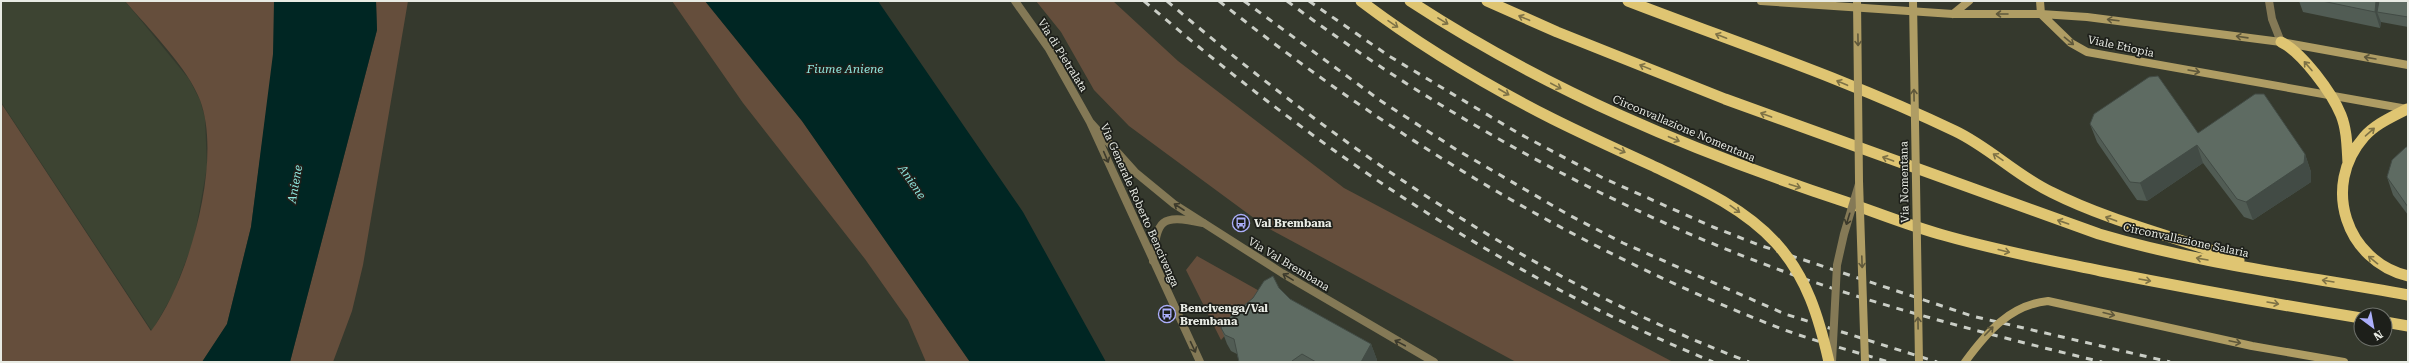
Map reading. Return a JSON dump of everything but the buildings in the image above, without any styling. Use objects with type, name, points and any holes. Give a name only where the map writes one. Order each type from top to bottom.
[{"type":"highway","points":[[1361,1],[1415,39],[1508,95],[1558,121],[1708,192],[1744,215],[1775,242],[1797,270],[1815,307],[1831,362]]},
{"type":"highway","name":"Circonvallazione Nomentana","points":[[1410,1],[1491,51],[1569,93],[1764,176],[1966,241],[2013,253],[2139,279],[2353,317]]},
{"type":"highway","name":"Circonvallazione Salaria","points":[[1487,1],[1550,29],[1725,99],[2068,224],[2136,245],[2268,270],[2408,294]]},
{"type":"highway","points":[[1628,1],[1822,75],[1956,131],[2049,192],[2104,216],[2134,227],[2186,241],[2268,270]]},
{"type":"highway","points":[[2281,42],[2298,55],[2330,95],[2339,110],[2344,125],[2348,164],[2343,205],[2347,225],[2355,239],[2370,258],[2380,265],[2408,276]]},
{"type":"highway","points":[[2348,164],[2368,132],[2408,109]]},
{"type":"highway","points":[[2393,323],[2408,326]]},
{"type":"highway","points":[[2393,324],[2408,329]]},
{"type":"main road","points":[[1761,1],[1814,3],[1953,14],[2041,14],[2040,1]]},
{"type":"main road","points":[[1858,1],[1859,181],[1865,362]]},
{"type":"main road","name":"Via Nomentana","points":[[1913,1],[1919,362]]},
{"type":"main road","points":[[1953,14],[1969,1]]},
{"type":"main road","name":"Viale Etiopia","points":[[2041,14],[2182,28],[2281,42],[2408,65]]},
{"type":"main road","name":"Viale Etiopia","points":[[2041,14],[2071,43],[2087,52],[2408,109]]},
{"type":"main road","points":[[1965,362],[1982,339],[2000,321],[2026,305],[2048,301],[2252,346],[2344,362]]},
{"type":"street","name":"Via di Pietralata","points":[[1015,1],[1049,49],[1090,122]]},
{"type":"street","points":[[2269,1],[2272,19],[2281,42]]},
{"type":"street","name":"Via Val Brembana","points":[[1090,122],[1144,180],[1174,204],[1363,322],[1434,362]]},
{"type":"street","name":"Via Generale Roberto Bencivenga","points":[[1090,122],[1200,362]]},
{"type":"street","points":[[1831,362],[1838,259],[1859,181]]},
{"type":"street","points":[[1153,261],[1156,236],[1162,224],[1174,218],[1204,223]]},
{"type":"shaded area","points":[[1,1],[125,1],[189,79],[200,100],[205,118],[207,167],[194,240],[173,294],[152,331],[1,102]]},
{"type":"shaded area","points":[[125,1],[274,1],[274,54],[251,227],[227,324],[202,362],[1,362],[1,103],[151,331],[165,309],[178,282],[189,252],[205,186],[207,154],[206,125],[200,100],[177,62]]},
{"type":"shaded area","points":[[376,1],[408,1],[363,265],[352,311],[333,362],[290,362],[377,30]]},
{"type":"shaded area","points":[[672,1],[705,1],[802,121],[970,362],[926,362],[908,320],[865,259],[743,103]]},
{"type":"shaded area","points":[[1036,1],[1113,1],[1178,61],[1344,188],[1673,362],[1516,362],[1266,227],[1129,126],[1094,90],[1061,32]]},
{"type":"shaded area","points":[[1197,256],[1263,293],[1221,340],[1186,270]]},
{"type":"water","name":"Aniene","points":[[274,1],[376,1],[377,30],[290,362],[202,362],[227,324],[251,227],[273,54]]},
{"type":"water","name":"Fiume Aniene","points":[[705,1],[878,1],[1023,212],[1106,362],[970,362],[802,121]]},
{"type":"railway","points":[[1144,1],[1210,56],[1277,108],[1345,158],[1414,205],[1486,249],[1559,290],[1635,327],[1713,362]]},
{"type":"railway","points":[[1167,1],[1233,56],[1301,109],[1371,159],[1443,207],[1516,251],[1592,292],[1669,329],[1749,362]]},
{"type":"railway","points":[[1219,1],[1284,51],[1418,144],[1559,227],[1632,264],[1706,298],[1795,334],[1889,362]]},
{"type":"railway","points":[[1244,1],[1381,101],[1457,150],[1569,215],[1623,243],[1785,314],[1937,362]]},
{"type":"railway","points":[[1287,1],[1352,48],[1491,135],[1638,211],[1714,244],[1790,274],[1866,299],[2043,348],[2102,362]]},
{"type":"railway","points":[[1309,1],[1389,56],[1518,133],[1603,178],[1713,227],[1759,245],[1972,316],[2170,362]]},
{"type":"place","name":"Val Brembana","points":[[1241,223]]},
{"type":"place","name":"Bencivenga/Val Brembana","points":[[1167,314]]}]
